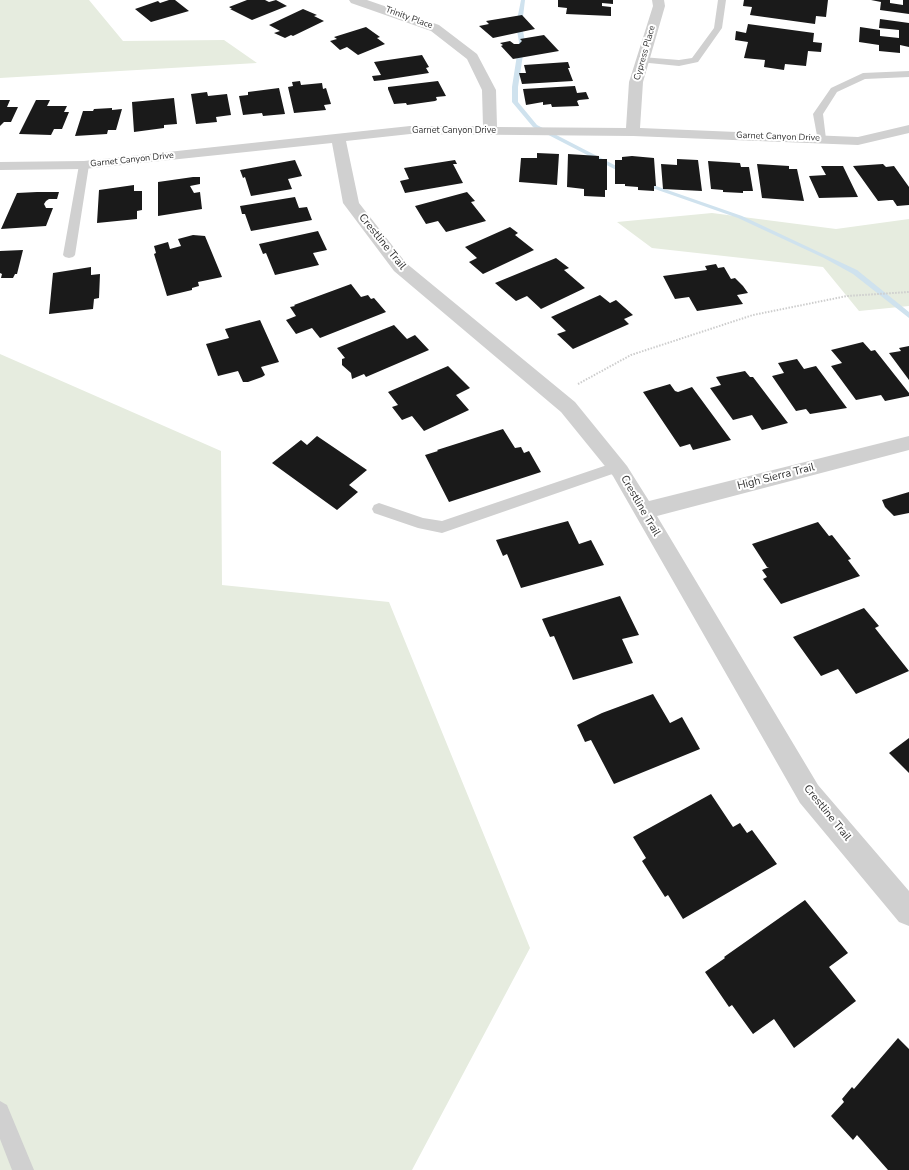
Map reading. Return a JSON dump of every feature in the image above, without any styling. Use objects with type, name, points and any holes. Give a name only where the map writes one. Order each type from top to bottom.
[{"type":"street","name":"Trinity Place","points":[[355,0],[435,28],[472,56],[489,90],[490,131]]},
{"type":"street","name":"Cypress Place","points":[[633,132],[636,82],[659,6],[658,0]]},
{"type":"street","name":"Garnet Canyon Drive","points":[[0,166],[84,166],[410,130],[633,132],[858,141],[909,129]]},
{"type":"street","name":"Crestline Trail","points":[[338,138],[351,203],[400,267],[568,407],[616,467],[809,794],[909,912]]},
{"type":"street","name":"High Sierra Trail","points":[[643,511],[909,443]]},
{"type":"lane","points":[[642,60],[679,63],[695,60],[718,28],[722,0]]},
{"type":"lane","points":[[821,139],[818,114],[834,90],[863,76],[909,74]]},
{"type":"lane","points":[[69,255],[84,166]]},
{"type":"lane","points":[[379,510],[423,524],[442,527],[616,467]]},
{"type":"lane","points":[[0,1112],[23,1170]]},
{"type":"path","points":[[554,396],[632,355],[753,315],[846,296],[909,292]]},
{"type":"shaded area","points":[[0,0],[89,0],[123,41],[224,40],[257,63],[0,78]]},
{"type":"shaded area","points":[[712,213],[836,229],[909,219],[909,306],[859,311],[823,267],[652,248],[617,222]]},
{"type":"shaded area","points":[[0,354],[221,451],[222,585],[389,602],[530,948],[412,1170],[0,1170]]},
{"type":"building","points":[[175,0],[189,11],[151,22],[135,9],[158,1],[160,3]]},
{"type":"building","points":[[247,0],[265,0],[269,2],[276,0],[287,6],[252,20],[230,9],[232,9],[229,7]]},
{"type":"building","points":[[558,0],[613,0],[613,4],[602,3],[602,6],[611,7],[611,16],[566,14],[567,8],[558,7]]},
{"type":"building","points":[[744,0],[828,0],[826,17],[816,16],[815,24],[750,15],[752,7],[743,6]]},
{"type":"building","points":[[871,0],[890,0],[890,3],[903,5],[903,0],[909,0],[909,14],[880,10],[881,2]]},
{"type":"building","points":[[303,9],[317,15],[314,16],[324,21],[293,36],[291,35],[285,38],[274,33],[280,31],[269,25]]},
{"type":"building","points":[[522,15],[535,29],[493,38],[479,26],[489,24],[486,21]]},
{"type":"building","points":[[880,19],[909,23],[909,47],[900,45],[900,53],[879,51],[879,45],[859,42],[860,27],[880,30],[880,36],[899,38],[899,30],[879,28]]},
{"type":"building","points":[[748,24],[814,33],[813,42],[822,43],[821,52],[808,51],[806,66],[785,64],[784,70],[764,67],[765,60],[744,58],[748,42],[735,40],[736,31],[746,33]]},
{"type":"building","points":[[366,27],[380,37],[377,38],[385,44],[358,55],[347,47],[340,50],[330,41],[337,39],[334,37]]},
{"type":"building","points":[[544,35],[559,51],[513,59],[500,43],[510,41],[514,44],[519,44],[522,41],[520,39]]},
{"type":"building","points":[[422,55],[429,67],[426,68],[429,73],[374,81],[372,76],[381,75],[374,62]]},
{"type":"building","points":[[568,62],[570,68],[568,68],[573,81],[522,84],[519,73],[526,73],[524,65]]},
{"type":"building","points":[[300,81],[301,85],[322,83],[323,89],[326,88],[331,104],[324,105],[326,110],[294,113],[288,87],[293,86],[292,82]]},
{"type":"building","points":[[438,81],[446,96],[436,97],[437,100],[435,101],[407,105],[406,103],[394,104],[388,89],[388,87]]},
{"type":"building","points":[[575,86],[577,93],[586,92],[589,99],[577,101],[579,106],[552,107],[551,104],[543,105],[543,102],[526,105],[523,89]]},
{"type":"building","points":[[279,88],[285,114],[263,116],[262,113],[243,115],[239,96],[248,95],[248,92]]},
{"type":"building","points":[[207,92],[208,96],[227,94],[231,115],[216,117],[217,122],[196,124],[191,94]]},
{"type":"building","points":[[174,98],[177,124],[164,125],[164,128],[134,132],[132,102]]},
{"type":"building","points":[[0,100],[10,100],[7,107],[18,107],[11,122],[4,122],[0,126]]},
{"type":"building","points":[[36,100],[50,100],[47,106],[67,106],[64,112],[69,112],[62,129],[54,129],[51,135],[19,134]]},
{"type":"building","points":[[112,108],[112,110],[122,109],[116,130],[108,130],[107,134],[75,136],[83,111]]},
{"type":"building","points":[[537,153],[559,154],[557,185],[519,182],[521,158],[537,158]]},
{"type":"building","points":[[568,154],[599,156],[599,159],[607,159],[607,190],[605,190],[605,197],[584,196],[584,189],[567,187]]},
{"type":"building","points":[[632,156],[654,158],[656,186],[654,186],[654,191],[638,190],[638,187],[625,186],[625,184],[615,184],[615,160],[622,160],[622,157]]},
{"type":"building","points":[[677,159],[698,160],[702,191],[663,189],[661,164],[677,165]]},
{"type":"building","points":[[295,160],[302,176],[288,179],[292,189],[251,196],[245,177],[243,178],[240,170]]},
{"type":"building","points":[[455,160],[457,164],[453,164],[463,183],[405,193],[400,181],[409,179],[404,168]]},
{"type":"building","points":[[708,161],[740,163],[741,167],[749,167],[753,191],[743,191],[743,193],[723,192],[723,190],[711,189]]},
{"type":"building","points":[[757,164],[789,166],[789,169],[797,169],[804,201],[762,198]]},
{"type":"building","points":[[883,164],[886,167],[894,166],[909,187],[909,205],[897,206],[893,200],[878,201],[853,166]]},
{"type":"building","points":[[821,166],[843,166],[858,197],[819,198],[809,176],[826,175]]},
{"type":"building","points":[[200,177],[200,184],[190,186],[194,193],[200,192],[202,209],[158,216],[158,182]]},
{"type":"building","points":[[134,185],[134,191],[142,191],[142,210],[137,211],[137,219],[97,223],[99,190]]},
{"type":"building","points":[[59,192],[57,199],[49,199],[44,204],[46,208],[53,208],[46,226],[1,229],[17,193]]},
{"type":"building","points":[[467,192],[475,201],[471,202],[486,221],[446,232],[438,221],[426,224],[415,206]]},
{"type":"building","points":[[295,197],[299,208],[307,207],[312,220],[251,231],[245,214],[242,214],[240,206]]},
{"type":"building","points":[[510,227],[518,233],[515,235],[534,250],[483,274],[469,262],[477,258],[465,247]]},
{"type":"building","points":[[318,231],[327,250],[313,253],[319,265],[275,275],[266,253],[263,254],[259,244]]},
{"type":"building","points":[[193,235],[205,236],[222,277],[198,282],[199,286],[192,288],[192,290],[167,296],[154,254],[156,253],[154,246],[168,242],[170,249],[181,246],[178,239]]},
{"type":"building","points":[[23,250],[17,274],[15,274],[13,278],[1,278],[0,251]]},
{"type":"building","points":[[556,258],[569,268],[564,270],[585,288],[541,309],[527,296],[516,301],[495,283]]},
{"type":"building","points":[[716,264],[718,268],[724,267],[731,279],[735,278],[748,293],[737,295],[743,304],[697,311],[689,297],[675,299],[663,276],[707,270],[705,266]]},
{"type":"building","points":[[91,267],[91,275],[100,274],[99,298],[94,299],[93,309],[49,314],[53,273]]},
{"type":"building","points":[[351,284],[361,297],[368,295],[371,299],[374,298],[386,312],[320,338],[312,328],[296,334],[286,320],[296,316],[290,307]]},
{"type":"building","points":[[600,295],[610,303],[616,300],[633,315],[624,319],[629,324],[573,349],[557,334],[566,331],[551,317]]},
{"type":"building","points":[[260,320],[279,362],[261,367],[265,375],[248,382],[243,382],[238,371],[218,376],[206,344],[229,338],[225,329]]},
{"type":"building","points":[[394,325],[407,339],[415,335],[429,350],[366,377],[364,374],[352,379],[351,373],[342,365],[342,359],[345,358],[337,348]]},
{"type":"building","points":[[863,342],[871,351],[875,350],[909,393],[909,396],[885,401],[881,395],[856,400],[831,366],[842,363],[831,350]]},
{"type":"building","points":[[909,346],[909,380],[889,353],[901,351],[899,348]]},
{"type":"building","points":[[797,359],[804,369],[816,366],[847,408],[810,414],[806,409],[796,411],[772,376],[784,373],[778,363]]},
{"type":"building","points":[[448,366],[470,388],[456,395],[469,410],[424,431],[412,416],[402,420],[392,407],[398,405],[388,392]]},
{"type":"building","points":[[745,371],[750,377],[753,377],[788,423],[762,430],[752,415],[733,420],[710,388],[721,385],[716,377]]},
{"type":"building","points":[[670,384],[675,391],[678,392],[692,387],[731,440],[693,450],[690,444],[680,447],[643,392]]},
{"type":"building","points":[[503,429],[515,448],[521,447],[524,453],[529,451],[541,472],[449,502],[425,455]]},
{"type":"building","points":[[317,436],[367,470],[349,485],[358,492],[337,510],[272,463],[301,440],[307,445]]},
{"type":"building","points":[[909,492],[909,513],[894,516],[885,507],[882,500]]},
{"type":"building","points":[[568,521],[579,544],[591,540],[604,565],[521,588],[507,554],[503,556],[496,540]]},
{"type":"building","points":[[818,522],[829,536],[832,535],[851,559],[848,560],[860,576],[781,604],[763,579],[767,577],[762,570],[769,567],[767,567],[752,544]]},
{"type":"building","points":[[620,596],[639,635],[622,639],[633,663],[573,680],[554,636],[550,637],[542,619]]},
{"type":"building","points":[[864,608],[879,626],[875,628],[909,671],[856,694],[838,669],[821,676],[793,637]]},
{"type":"building","points":[[653,694],[670,723],[682,717],[700,749],[614,784],[591,740],[585,742],[577,725],[602,713]]},
{"type":"building","points":[[909,738],[909,773],[889,753]]},
{"type":"building","points":[[711,794],[733,827],[740,823],[747,833],[752,830],[777,864],[683,919],[668,895],[665,897],[642,861],[646,858],[633,837]]},
{"type":"building","points":[[805,900],[848,953],[829,967],[856,1001],[794,1048],[774,1019],[753,1034],[732,1005],[729,1007],[705,972]]},
{"type":"building","points":[[898,1038],[909,1049],[909,1170],[888,1170],[857,1135],[853,1140],[831,1116],[844,1102],[842,1099],[852,1087],[854,1089]]},
{"type":"waterway","points":[[523,0],[519,25],[522,42],[515,87],[515,102],[535,126],[626,173]]},
{"type":"waterway","points":[[643,181],[654,187],[740,217],[826,257],[855,272],[909,316]]}]
